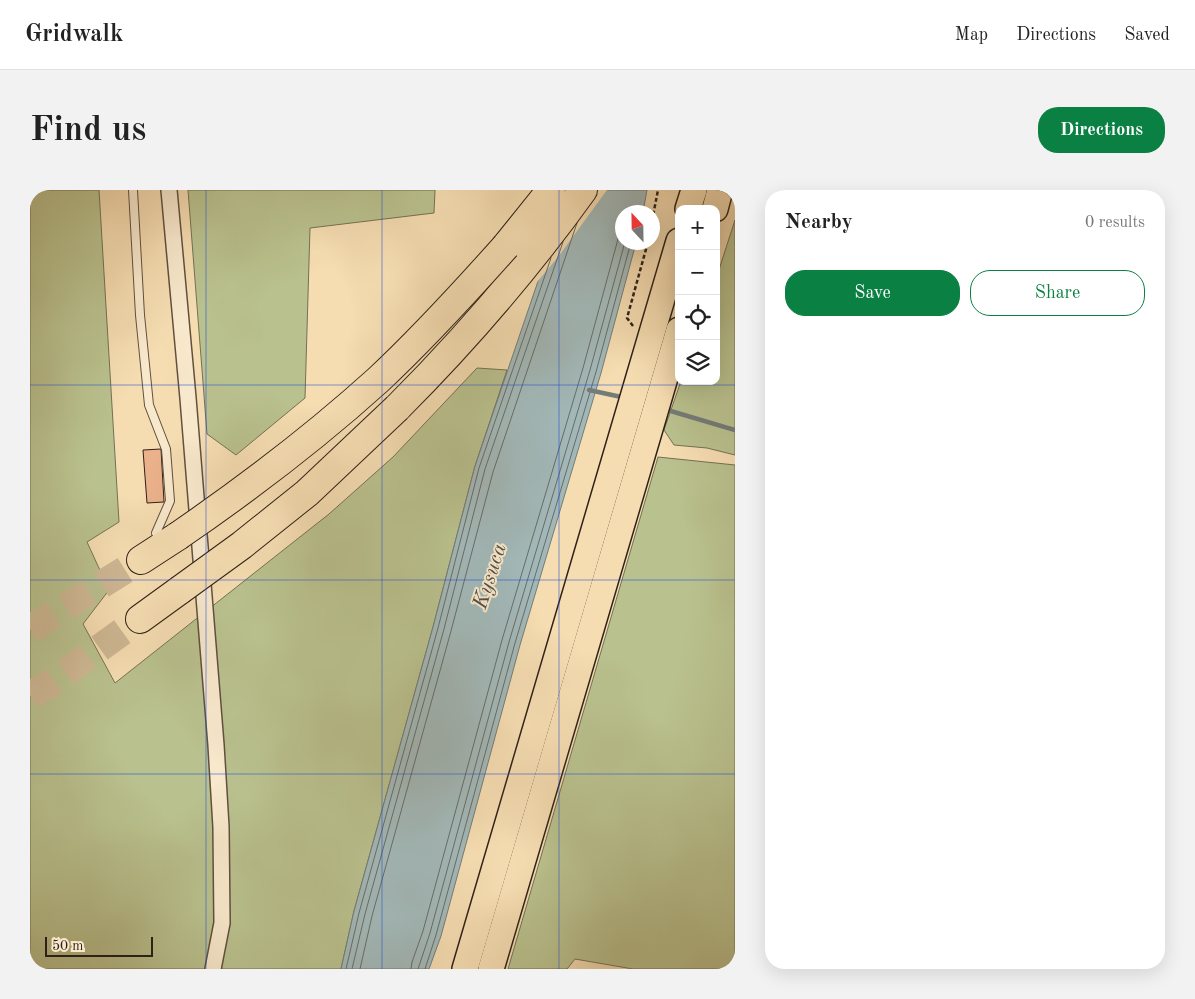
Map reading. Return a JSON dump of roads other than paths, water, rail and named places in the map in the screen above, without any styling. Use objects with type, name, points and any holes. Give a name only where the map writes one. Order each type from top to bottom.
[{"type":"highway","points":[[140,560],[167,534],[243,491],[282,461],[378,380],[453,305],[506,246],[551,190]]},
{"type":"highway","points":[[140,619],[242,545],[307,493],[373,432],[466,336],[527,265],[583,190]]},
{"type":"main road","points":[[689,205],[694,190]]},
{"type":"main road","points":[[716,205],[720,190]]},
{"type":"main road","points":[[465,969],[676,250]]},
{"type":"main road","points":[[491,969],[676,340]]},
{"type":"street","points":[[169,190],[189,408],[220,809],[222,923],[213,969]]},
{"type":"lane","points":[[133,190],[140,315],[149,404],[166,449],[170,501],[167,534]]},
{"type":"water","name":"Kysuca","points":[[564,190],[647,190],[644,205],[615,205],[615,250],[634,250],[601,373],[520,645],[441,936],[429,969],[341,969],[354,911],[433,627],[475,466],[562,211]]},
{"type":"waterway","points":[[589,390],[626,398]]},
{"type":"waterway","points":[[664,409],[735,430]]},
{"type":"tunnel","points":[[30,629],[141,560]]},
{"type":"tunnel","points":[[30,695],[48,685],[140,619]]}]
